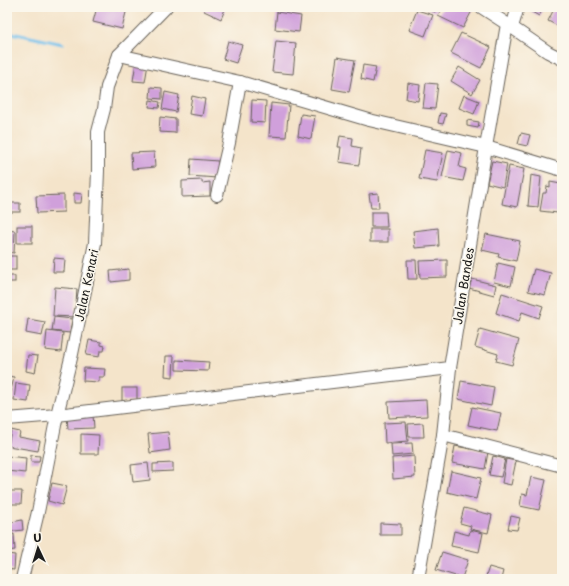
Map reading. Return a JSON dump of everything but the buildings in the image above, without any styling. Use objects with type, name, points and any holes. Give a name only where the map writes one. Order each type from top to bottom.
[{"type":"street","name":"Jalan Kenari","points":[[22,579],[38,512],[57,415],[72,354],[95,243],[98,132],[104,109],[107,87],[119,55],[166,7]]},
{"type":"street","points":[[481,7],[548,52],[562,59]]},
{"type":"street","name":"Jalan Bandes","points":[[418,579],[443,435],[450,368],[486,147],[509,26],[518,7]]},
{"type":"street","points":[[119,55],[240,82],[370,120],[486,147],[562,170]]},
{"type":"street","points":[[217,195],[229,143],[240,82]]},
{"type":"street","points":[[7,419],[57,415],[450,368]]},
{"type":"street","points":[[443,435],[562,466]]},
{"type":"waterway","points":[[7,32],[63,44]]}]
